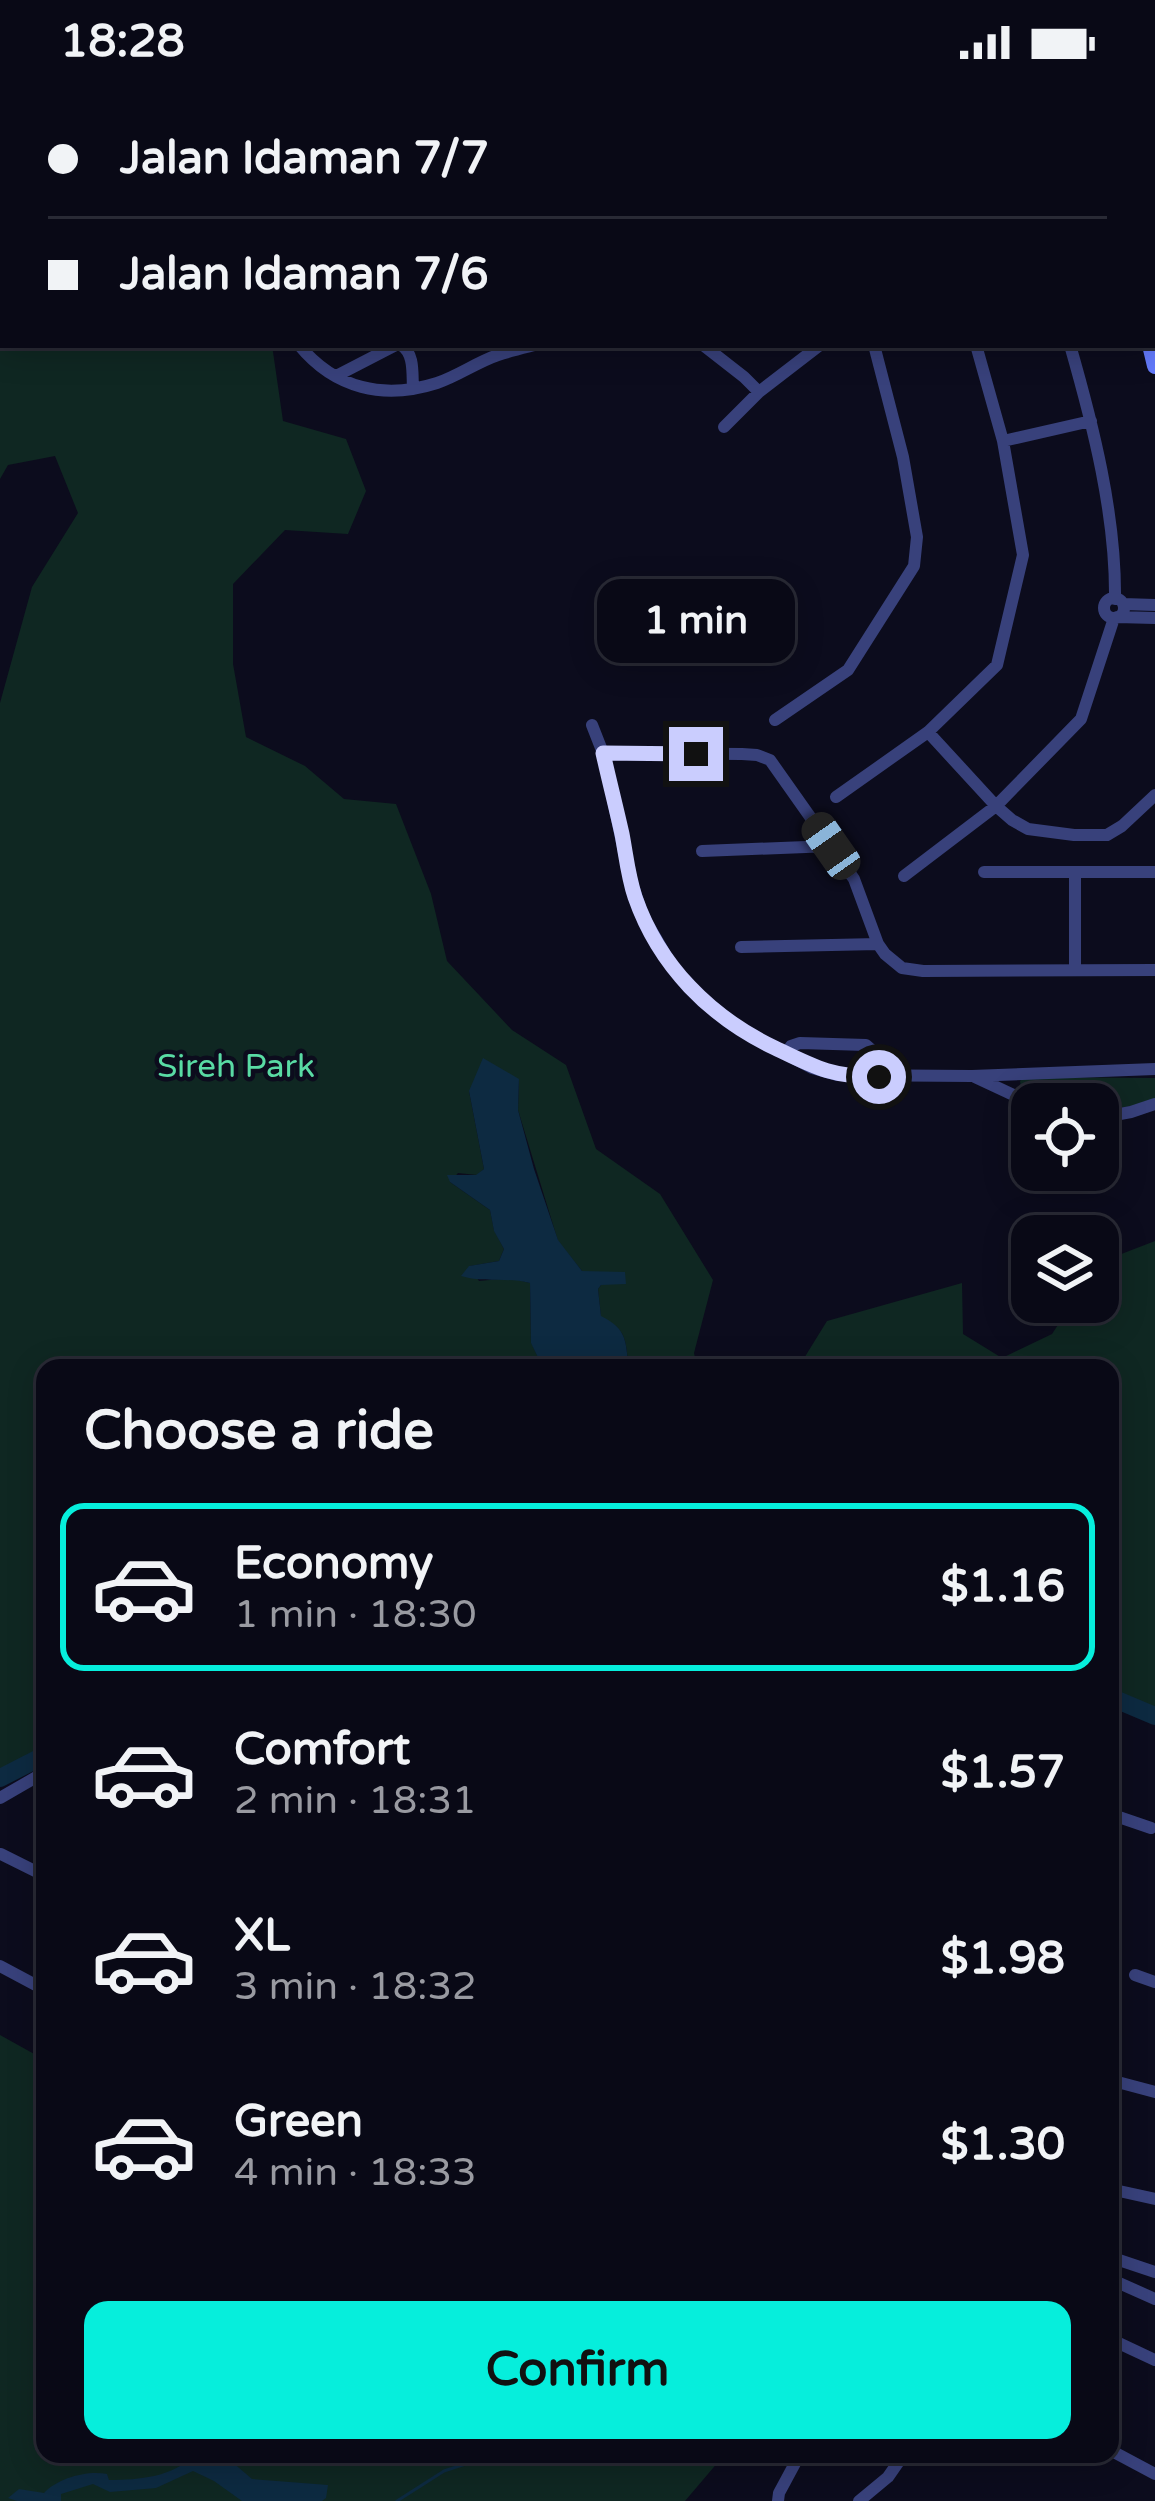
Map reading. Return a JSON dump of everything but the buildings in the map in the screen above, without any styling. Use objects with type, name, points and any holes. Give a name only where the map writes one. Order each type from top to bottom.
[{"type":"street","points":[[303,348],[336,376],[380,392],[440,382],[496,355],[523,348]]},
{"type":"street","points":[[336,376],[393,348]]},
{"type":"street","points":[[406,348],[413,389]]},
{"type":"street","points":[[707,348],[759,392]]},
{"type":"street","points":[[724,427],[759,392],[816,348]]},
{"type":"street","points":[[775,720],[848,670],[914,566],[917,537],[903,457],[875,348]]},
{"type":"street","points":[[836,797],[928,733],[997,665],[1023,555],[1003,441],[977,348]]},
{"type":"street","points":[[904,876],[996,806],[1081,719],[1117,609],[1115,565],[1091,421],[1071,348]]},
{"type":"street","points":[[1003,441],[1091,421]]},
{"type":"street","points":[[1117,609],[1155,605]]},
{"type":"street","points":[[1117,609],[1155,618]]},
{"type":"street","points":[[592,725],[603,753],[632,884],[655,940],[675,971],[715,1012],[752,1037],[836,1075],[1155,1069]]},
{"type":"street","points":[[928,733],[996,806],[1028,830],[1107,835],[1155,795]]},
{"type":"street","points":[[603,753],[757,755],[770,760],[858,888],[878,944],[890,961],[908,970],[1155,970]]},
{"type":"street","points":[[702,851],[831,846]]},
{"type":"street","points":[[984,872],[1155,872]]},
{"type":"street","points":[[1075,872],[1075,970]]},
{"type":"street","points":[[741,947],[878,944]]},
{"type":"street","points":[[786,1053],[800,1042],[866,1045],[874,1052],[879,1077]]},
{"type":"street","points":[[1014,1083],[1016,1074]]},
{"type":"street","points":[[972,1076],[1011,1096]]},
{"type":"street","points":[[1119,1114],[1155,1104]]},
{"type":"street","points":[[0,1798],[36,1777]]},
{"type":"street","points":[[1119,1817],[1150,1828]]},
{"type":"street","points":[[1,1854],[36,1872]]},
{"type":"street","points":[[0,1966],[36,1985]]},
{"type":"street","points":[[1135,1975],[1155,1982]]},
{"type":"street","points":[[1119,2082],[1155,2092]]},
{"type":"street","points":[[1119,2191],[1155,2199]]},
{"type":"street","points":[[1119,2260],[1155,2272]]},
{"type":"street","points":[[1119,2283],[1155,2299]]},
{"type":"street","points":[[1119,2343],[1155,2360]]},
{"type":"street","points":[[1119,2455],[1155,2474]]},
{"type":"street","points":[[778,2501],[795,2463]]},
{"type":"street","points":[[859,2501],[897,2463]]},
{"type":"green space","name":"Sireh Park","points":[[0,348],[272,348],[283,421],[346,439],[366,491],[348,534],[285,530],[233,584],[233,664],[246,737],[305,766],[344,799],[396,804],[431,894],[447,961],[512,1030],[566,1065],[596,1149],[660,1194],[713,1280],[695,1359],[628,1359],[621,1331],[601,1317],[601,1285],[582,1271],[558,1241],[518,1110],[519,1079],[469,1091],[484,1169],[477,1175],[458,1173],[450,1182],[490,1210],[504,1249],[499,1261],[470,1266],[479,1281],[510,1278],[530,1283],[531,1342],[539,1359],[36,1359],[36,1760],[0,1778],[0,703],[32,587],[78,513],[55,456],[8,465],[0,479]]},
{"type":"green space","points":[[1025,1077],[1155,1078],[1155,1100],[1119,1108],[1119,1083],[1020,1081]]},
{"type":"green space","points":[[1155,1241],[1155,1716],[1119,1701],[1119,1359],[804,1359],[827,1321],[962,1283],[963,1334],[1002,1358],[1052,1334],[1059,1323],[1119,1323],[1119,1255]]},
{"type":"green space","points":[[0,2035],[36,2055],[36,2463],[717,2463],[685,2501],[0,2501]]},
{"type":"water","points":[[483,1058],[519,1079],[518,1110],[558,1240],[582,1271],[625,1272],[626,1284],[598,1289],[601,1316],[621,1331],[628,1359],[539,1359],[531,1343],[530,1283],[461,1276],[469,1266],[499,1261],[504,1249],[490,1210],[447,1175],[476,1175],[484,1169],[469,1091]]},
{"type":"water","points":[[185,2463],[233,2463],[252,2479],[328,2485],[326,2498],[242,2501],[193,2471],[156,2488],[110,2492],[93,2484],[61,2494],[61,2501],[8,2498],[19,2489],[44,2493],[82,2474],[132,2479]]},
{"type":"waterway","points":[[1119,1701],[1155,1716]]},
{"type":"waterway","points":[[0,1778],[36,1760]]},
{"type":"waterway","points":[[397,2501],[444,2471],[468,2463]]},
{"type":"route","points":[[696,754],[603,753],[628,872],[655,940],[699,998],[732,1025],[812,1068],[836,1075],[879,1077]]}]
